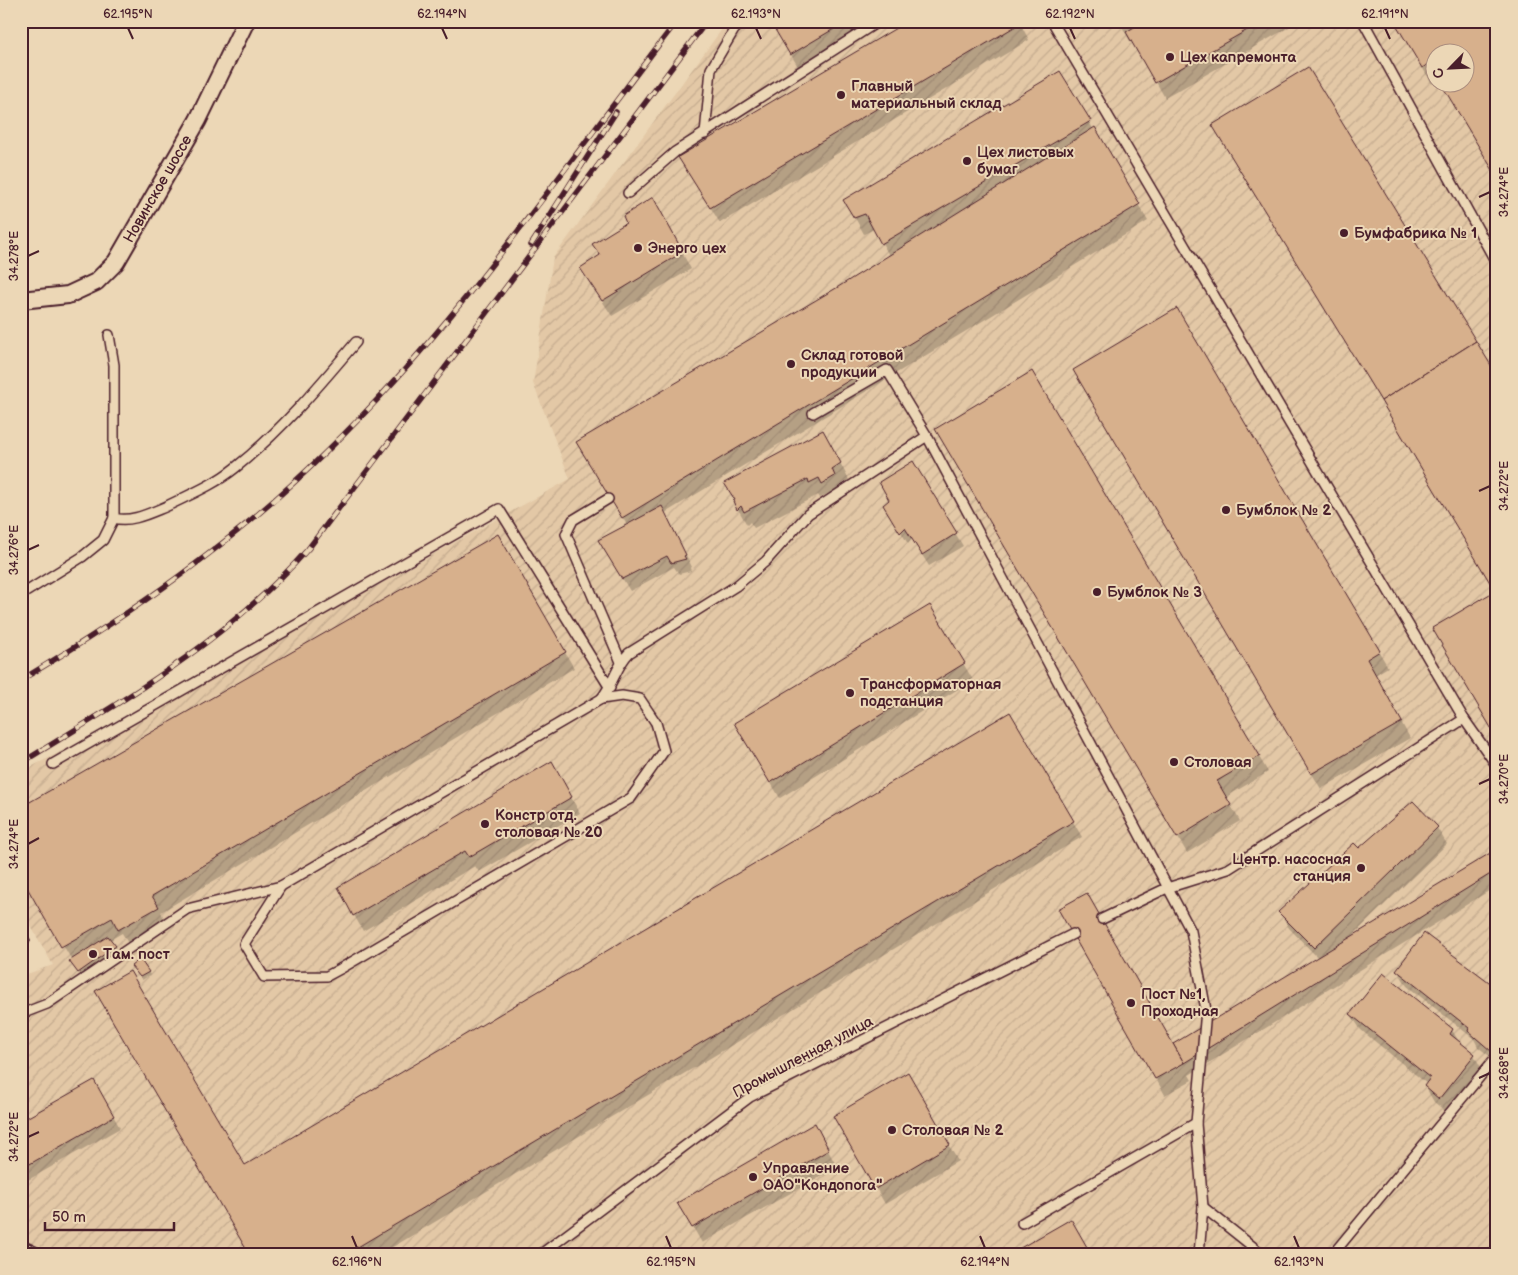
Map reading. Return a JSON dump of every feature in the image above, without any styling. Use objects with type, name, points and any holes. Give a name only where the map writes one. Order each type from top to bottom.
[{"type":"street","name":"Новинское шоссе","points":[[21,300],[68,295],[96,282],[116,262],[198,120],[246,21]]},
{"type":"lane","points":[[706,134],[711,69],[734,30],[743,21]]},
{"type":"lane","points":[[628,193],[675,152],[706,134],[879,21]]},
{"type":"lane","points":[[1052,21],[1464,719],[1497,766]]},
{"type":"lane","points":[[1363,21],[1497,264]]},
{"type":"lane","points":[[21,595],[82,558],[103,540],[114,518],[114,365],[109,335]]},
{"type":"lane","points":[[114,518],[123,521],[153,512],[201,490],[234,468],[313,394],[356,342]]},
{"type":"lane","points":[[813,413],[887,370],[927,436],[1191,931],[1206,1010],[1196,1123],[1203,1207],[1198,1253]]},
{"type":"lane","points":[[21,1014],[47,1004],[187,909],[281,886],[601,699],[610,688],[621,662],[629,653],[736,586],[766,561],[808,514],[927,436]]},
{"type":"lane","points":[[608,499],[573,520],[566,534],[621,662]]},
{"type":"lane","points":[[53,764],[499,509],[610,688]]},
{"type":"lane","points":[[281,886],[244,944],[264,977],[327,976],[340,969],[632,798],[664,751],[656,723],[640,699],[622,696],[601,699]]},
{"type":"lane","points":[[1102,919],[1167,888],[1228,869],[1464,719]]},
{"type":"lane","name":"Промышленная улица","points":[[541,1254],[750,1097],[1073,934]]},
{"type":"lane","points":[[1333,1254],[1497,1056]]},
{"type":"lane","points":[[1022,1223],[1196,1123]]},
{"type":"lane","points":[[1203,1207],[1262,1254]]},
{"type":"lane","points":[[21,1245],[40,1254]]},
{"type":"shaded area","points":[[728,21],[1497,21],[1497,1254],[21,1254],[21,976],[53,965],[21,909],[21,772],[266,647],[570,479],[533,383],[553,258]]},
{"type":"building","points":[[770,21],[847,21],[790,55]]},
{"type":"building","name":"Главный материальный склад","points":[[908,21],[1020,21],[1021,23],[710,208],[678,157]]},
{"type":"building","name":"Цех капремонта","points":[[1144,21],[1263,21],[1155,83],[1126,32]]},
{"type":"building","points":[[1394,21],[1497,21],[1497,177],[1446,92],[1476,92],[1476,42],[1426,42],[1426,66],[1422,68]]},
{"type":"building","name":"Бумфабрика № 1","points":[[1308,67],[1476,341],[1381,401],[1212,125]]},
{"type":"building","name":"Цех листовых бумаг","points":[[1060,71],[1091,121],[881,244],[865,214],[854,218],[843,200]]},
{"type":"building","name":"Склад готовой продукции","points":[[1095,127],[1140,204],[622,518],[576,442],[838,287]]},
{"type":"building","name":"Энерго цех","points":[[653,197],[683,252],[602,301],[580,268],[600,255],[592,244],[626,223],[623,216]]},
{"type":"building","name":"Бумблок № 2","points":[[1177,308],[1380,651],[1367,659],[1402,722],[1311,774],[1073,370]]},
{"type":"building","points":[[1476,341],[1497,375],[1497,738],[1432,628],[1495,591],[1381,401]]},
{"type":"building","name":"Бумблок № 3","points":[[1032,371],[1260,756],[1217,781],[1231,805],[1177,838],[935,429]]},
{"type":"building","points":[[823,430],[841,463],[832,469],[835,476],[822,484],[819,478],[809,483],[808,479],[744,512],[741,506],[737,510],[733,501],[735,500],[724,483]]},
{"type":"building","points":[[913,461],[957,533],[922,555],[905,528],[900,533],[883,505],[889,500],[879,482]]},
{"type":"building","points":[[662,506],[686,555],[684,556],[686,559],[671,563],[667,556],[622,579],[598,540]]},
{"type":"building","points":[[498,534],[566,652],[152,896],[159,907],[118,930],[112,918],[61,947],[21,877],[21,807]]},
{"type":"building","name":"Трансформаторная подстанция","points":[[930,605],[965,663],[770,783],[734,723]]},
{"type":"building","points":[[1010,712],[1074,821],[346,1254],[249,1254],[95,991],[130,971],[245,1165]]},
{"type":"building","name":"Констр отд. столовая № 20","points":[[552,761],[572,797],[469,857],[465,851],[353,916],[338,887]]},
{"type":"building","name":"Центр. насосная станция","points":[[1413,801],[1438,827],[1314,948],[1278,912],[1354,843],[1359,848]]},
{"type":"building","points":[[1497,849],[1497,870],[1184,1063],[1173,1044]]},
{"type":"building","name":"Пост №1, Проходная","points":[[1087,893],[1184,1063],[1155,1079],[1058,909]]},
{"type":"building","points":[[1424,933],[1497,988],[1497,1043],[1491,1051],[1468,1031],[1469,1028],[1396,970]]},
{"type":"building","name":"Там. пост","points":[[108,936],[116,946],[78,973],[69,961]]},
{"type":"building","name":"Там. пост","points":[[140,959],[149,972],[140,977],[131,966]]},
{"type":"building","points":[[1383,973],[1453,1029],[1450,1034],[1475,1054],[1439,1099],[1424,1086],[1430,1078],[1350,1014]]},
{"type":"building","name":"Столовая № 2","points":[[908,1072],[950,1145],[875,1189],[833,1116]]},
{"type":"building","points":[[94,1080],[114,1116],[21,1169],[21,1121]]},
{"type":"building","name":"Управление ОАО\"Кондопога\"","points":[[815,1123],[829,1150],[692,1228],[677,1203]]},
{"type":"building","points":[[1071,1219],[1091,1254],[1017,1254],[1015,1251]]},
{"type":"railway","points":[[21,680],[142,603],[181,575],[255,516],[326,452],[375,402],[466,297],[677,21]]},
{"type":"railway","points":[[21,763],[136,692],[209,641],[243,613],[308,549],[707,21]]},
{"type":"railway","points":[[531,245],[616,112]]},
{"type":"railway","points":[[21,942],[28,940]]},
{"type":"place","name":"Цех капремонта","points":[[1170,57]]},
{"type":"place","name":"Главный материальный склад","points":[[841,95]]},
{"type":"place","name":"Цех листовых бумаг","points":[[967,161]]},
{"type":"place","name":"Бумфабрика № 1","points":[[1344,233]]},
{"type":"place","name":"Энерго цех","points":[[638,248]]},
{"type":"place","name":"Склад готовой продукции","points":[[791,364]]},
{"type":"place","name":"Бумблок № 2","points":[[1226,510]]},
{"type":"place","name":"Бумблок № 3","points":[[1097,592]]},
{"type":"place","name":"Трансформаторная подстанция","points":[[850,693]]},
{"type":"place","name":"Столовая","points":[[1174,762]]},
{"type":"place","name":"Констр отд. столовая № 20","points":[[485,824]]},
{"type":"place","name":"Центр. насосная станция","points":[[1361,868]]},
{"type":"place","name":"Там. пост","points":[[93,954]]},
{"type":"place","name":"Пост №1, Проходная","points":[[1131,1003]]},
{"type":"place","name":"Столовая № 2","points":[[892,1130]]},
{"type":"place","name":"Управление ОАО\"Кондопога\"","points":[[753,1177]]}]
